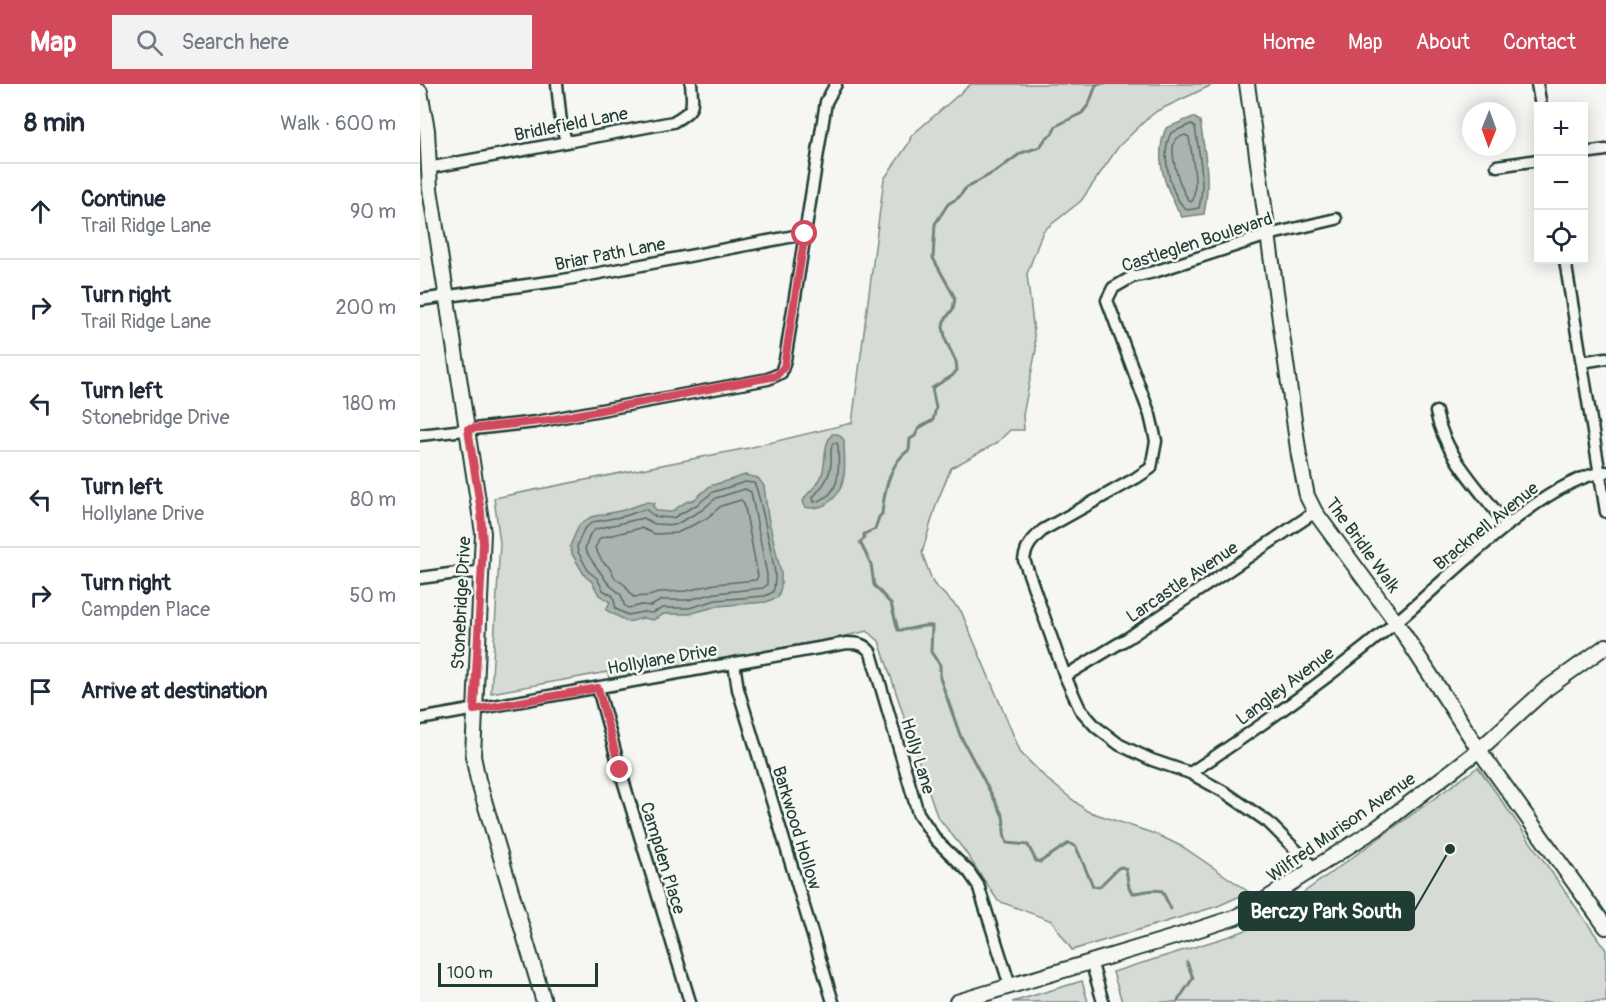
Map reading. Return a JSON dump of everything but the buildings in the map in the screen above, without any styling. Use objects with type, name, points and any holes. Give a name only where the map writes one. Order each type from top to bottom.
[{"type":"street","points":[[557,84],[561,123],[566,141]]},
{"type":"street","name":"Bridlefield Lane","points":[[428,168],[673,122],[686,114],[693,105],[691,84]]},
{"type":"street","points":[[420,435],[543,421],[776,376],[784,367],[826,102],[836,84]]},
{"type":"street","name":"The Bridle Walk","points":[[1247,84],[1299,456],[1307,496],[1315,512],[1396,622],[1479,750],[1606,927]]},
{"type":"street","points":[[1537,84],[1539,102]]},
{"type":"street","name":"Stonebridge Drive","points":[[420,92],[427,130],[428,168],[483,533],[472,748],[476,773],[544,1002]]},
{"type":"street","points":[[1588,152],[1606,150]]},
{"type":"street","points":[[1497,166],[1534,161]]},
{"type":"street","name":"Castleglen Boulevard","points":[[1315,869],[1268,822],[1226,793],[1190,773],[1152,760],[1120,745],[1096,727],[1080,709],[1065,676],[1024,560],[1026,549],[1031,541],[1043,530],[1136,478],[1151,468],[1155,456],[1156,441],[1150,415],[1107,300],[1113,288],[1132,277],[1268,235],[1336,219]]},
{"type":"street","name":"Briar Path Lane","points":[[420,300],[563,280],[805,234]]},
{"type":"street","points":[[1566,264],[1603,472],[1606,512]]},
{"type":"street","points":[[1582,362],[1606,358]]},
{"type":"street","points":[[1436,412],[1447,446],[1508,526]]},
{"type":"street","name":"Bracknell Avenue","points":[[1396,622],[1508,526],[1564,486],[1603,472]]},
{"type":"street","name":"Larcastle Avenue","points":[[1065,676],[1128,638],[1315,512]]},
{"type":"street","points":[[420,578],[464,572],[482,573]]},
{"type":"street","name":"Langley Avenue","points":[[1190,773],[1281,712],[1396,622]]},
{"type":"street","name":"Holly Lane","points":[[734,663],[847,643],[867,647],[871,653],[918,813],[936,840],[969,872],[978,885],[1010,986]]},
{"type":"street","name":"Wilfred Murison Avenue","points":[[957,1002],[1236,917],[1271,898],[1377,828],[1479,750],[1546,689],[1606,646]]},
{"type":"street","name":"Hollylane Drive","points":[[420,719],[734,663]]},
{"type":"street","name":"Barkwood Hollow","points":[[734,663],[738,689],[833,1002]]},
{"type":"street","name":"Campden Place","points":[[598,688],[620,770],[690,1002]]},
{"type":"street","points":[[1090,961],[1103,1002]]},
{"type":"shaded area","points":[[971,84],[1214,84],[1157,111],[1148,118],[1119,146],[1081,201],[1043,231],[1027,274],[1036,350],[1023,415],[1024,430],[1010,430],[997,443],[951,468],[936,505],[922,553],[933,583],[961,611],[1021,753],[1048,780],[1087,811],[1158,835],[1183,847],[1249,892],[1218,906],[1072,950],[1052,921],[998,901],[964,850],[937,816],[879,641],[867,631],[609,679],[608,672],[491,693],[500,543],[494,498],[748,448],[852,423],[884,179],[909,143],[911,136]]},
{"type":"shaded area","points":[[1478,767],[1606,950],[1606,1002],[1122,1002],[1113,972],[1257,926]]},
{"type":"shaded area","points":[[1082,981],[1088,1002],[1012,1002]]},
{"type":"water","points":[[1193,117],[1200,121],[1204,145],[1207,178],[1206,201],[1204,214],[1182,217],[1163,174],[1162,140],[1166,128]]},
{"type":"water","points":[[832,434],[838,434],[844,440],[843,482],[835,497],[828,503],[817,508],[805,507],[803,501],[821,477],[827,445]]},
{"type":"water","points":[[745,475],[758,478],[764,486],[768,517],[781,573],[778,597],[766,602],[718,606],[689,614],[664,614],[653,620],[643,618],[628,622],[606,610],[610,602],[599,595],[572,554],[570,546],[579,525],[591,517],[647,502],[655,503],[653,506],[657,511],[671,512],[695,499],[710,486]]},
{"type":"waterway","points":[[1101,84],[1096,85],[1089,104],[1082,113],[1056,126],[1040,147],[1021,153],[998,170],[966,188],[958,198],[948,204],[935,224],[933,258],[955,298],[953,309],[944,321],[943,327],[957,370],[952,376],[932,388],[936,408],[933,420],[919,428],[915,436],[910,439],[909,450],[892,470],[884,497],[882,514],[875,529],[864,534],[864,539],[860,542],[871,564],[874,585],[891,604],[898,630],[932,626],[931,652],[940,665],[940,678],[960,735],[1003,816],[1007,843],[1028,845],[1036,861],[1040,862],[1069,843],[1076,847],[1093,886],[1099,887],[1118,868],[1122,867],[1126,869],[1132,893],[1162,891],[1171,909]]},
{"type":"waterway","points":[[1177,1002],[1193,978],[1187,962]]},
{"type":"place","name":"Berczy Park South","points":[[1450,849]]},
{"type":"route","points":[[620,770],[598,688],[474,710],[483,533],[468,429],[550,420],[773,378],[781,373],[784,367],[805,234]]}]
